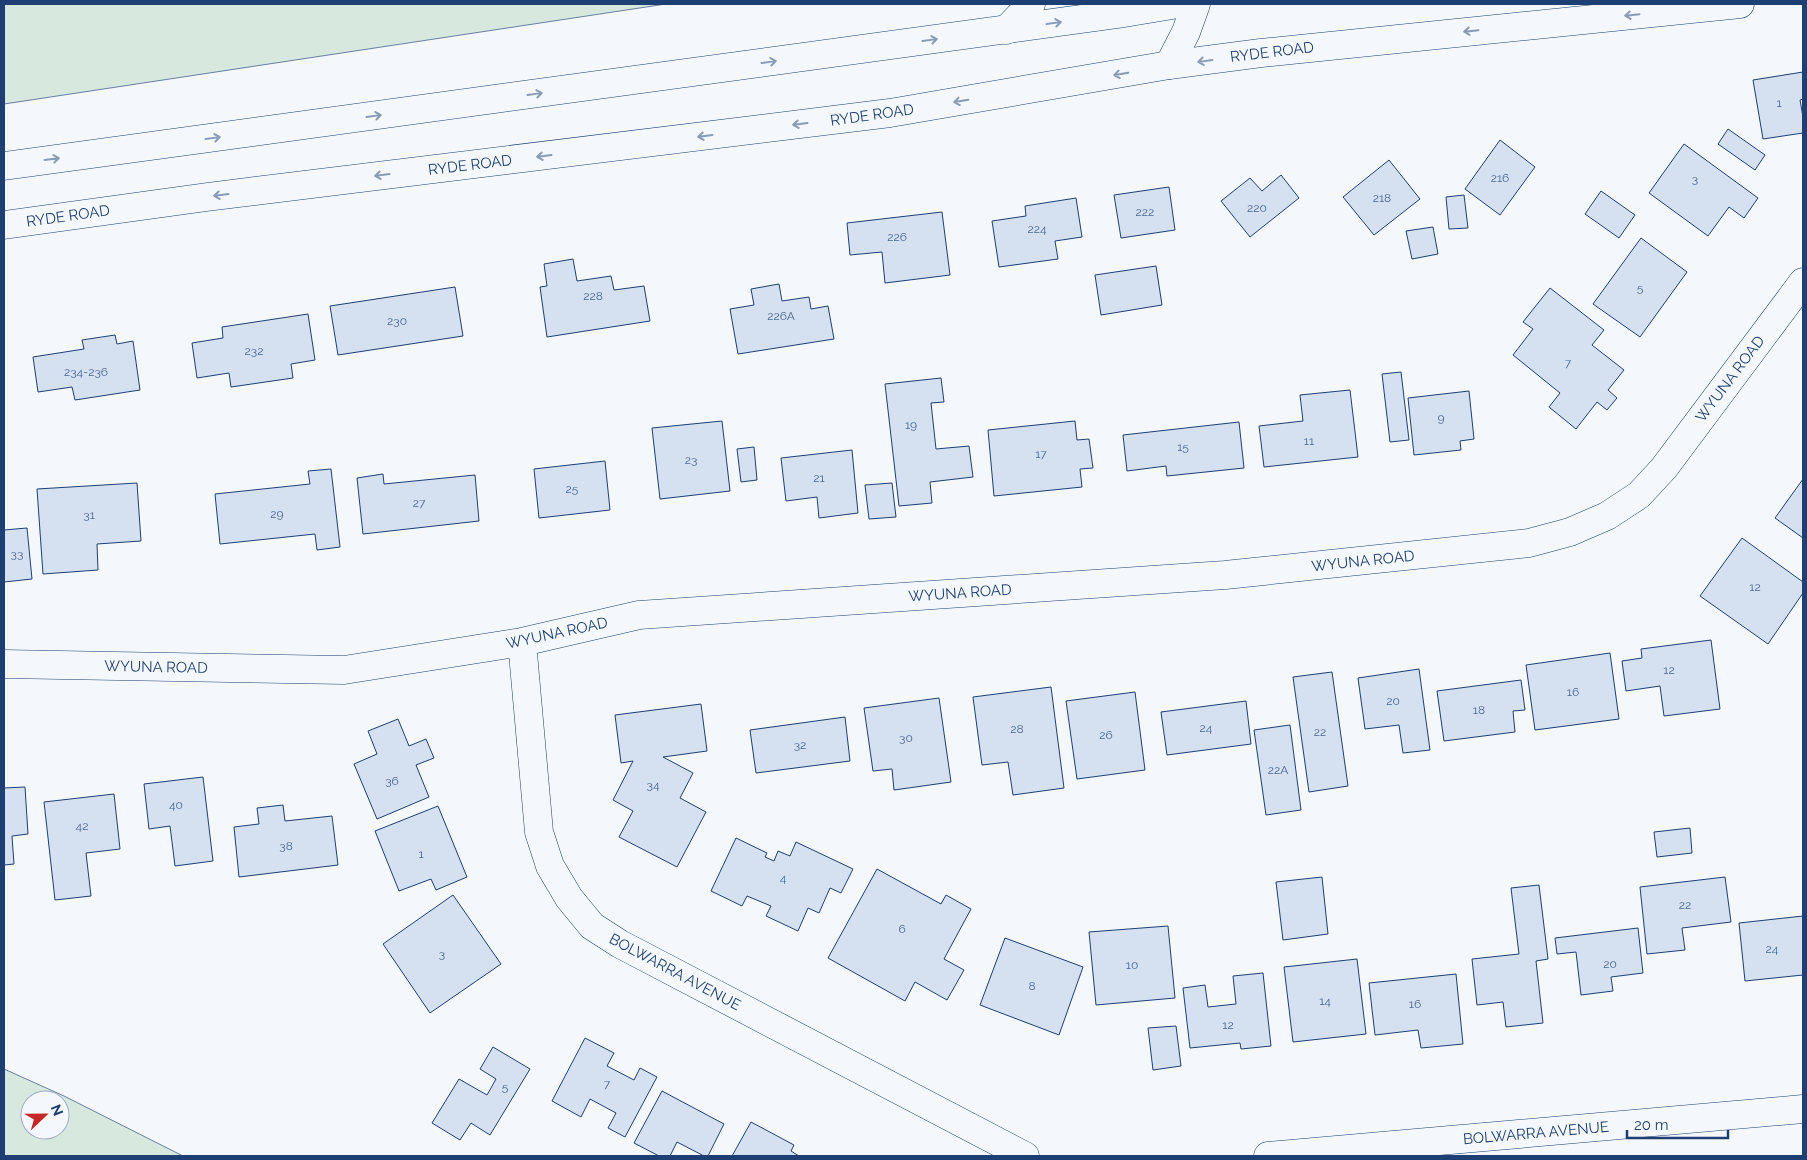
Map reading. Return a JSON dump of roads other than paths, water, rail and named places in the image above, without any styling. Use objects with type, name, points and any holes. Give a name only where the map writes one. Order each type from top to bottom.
[{"type":"main road","points":[[1006,30],[1032,4]]},
{"type":"main road","points":[[4,166],[1006,30],[1118,14],[1170,4],[1170,66]]},
{"type":"main road","points":[[1170,66],[1186,32],[1196,4]]},
{"type":"main road","name":"RYDE ROAD","points":[[4,225],[207,197],[890,113],[1170,66],[1285,50],[1740,4]]},
{"type":"main road","name":"WYUNA ROAD","points":[[4,664],[344,670],[522,642],[639,614],[1225,575],[1529,543],[1570,532],[1607,516],[1639,495],[1664,468],[1803,282]]},
{"type":"main road","name":"BOLWARRA AVENUE","points":[[522,642],[539,832],[550,866],[569,898],[592,926],[620,944],[1025,1156]]},
{"type":"main road","name":"BOLWARRA AVENUE","points":[[1268,1156],[1803,1109]]}]
